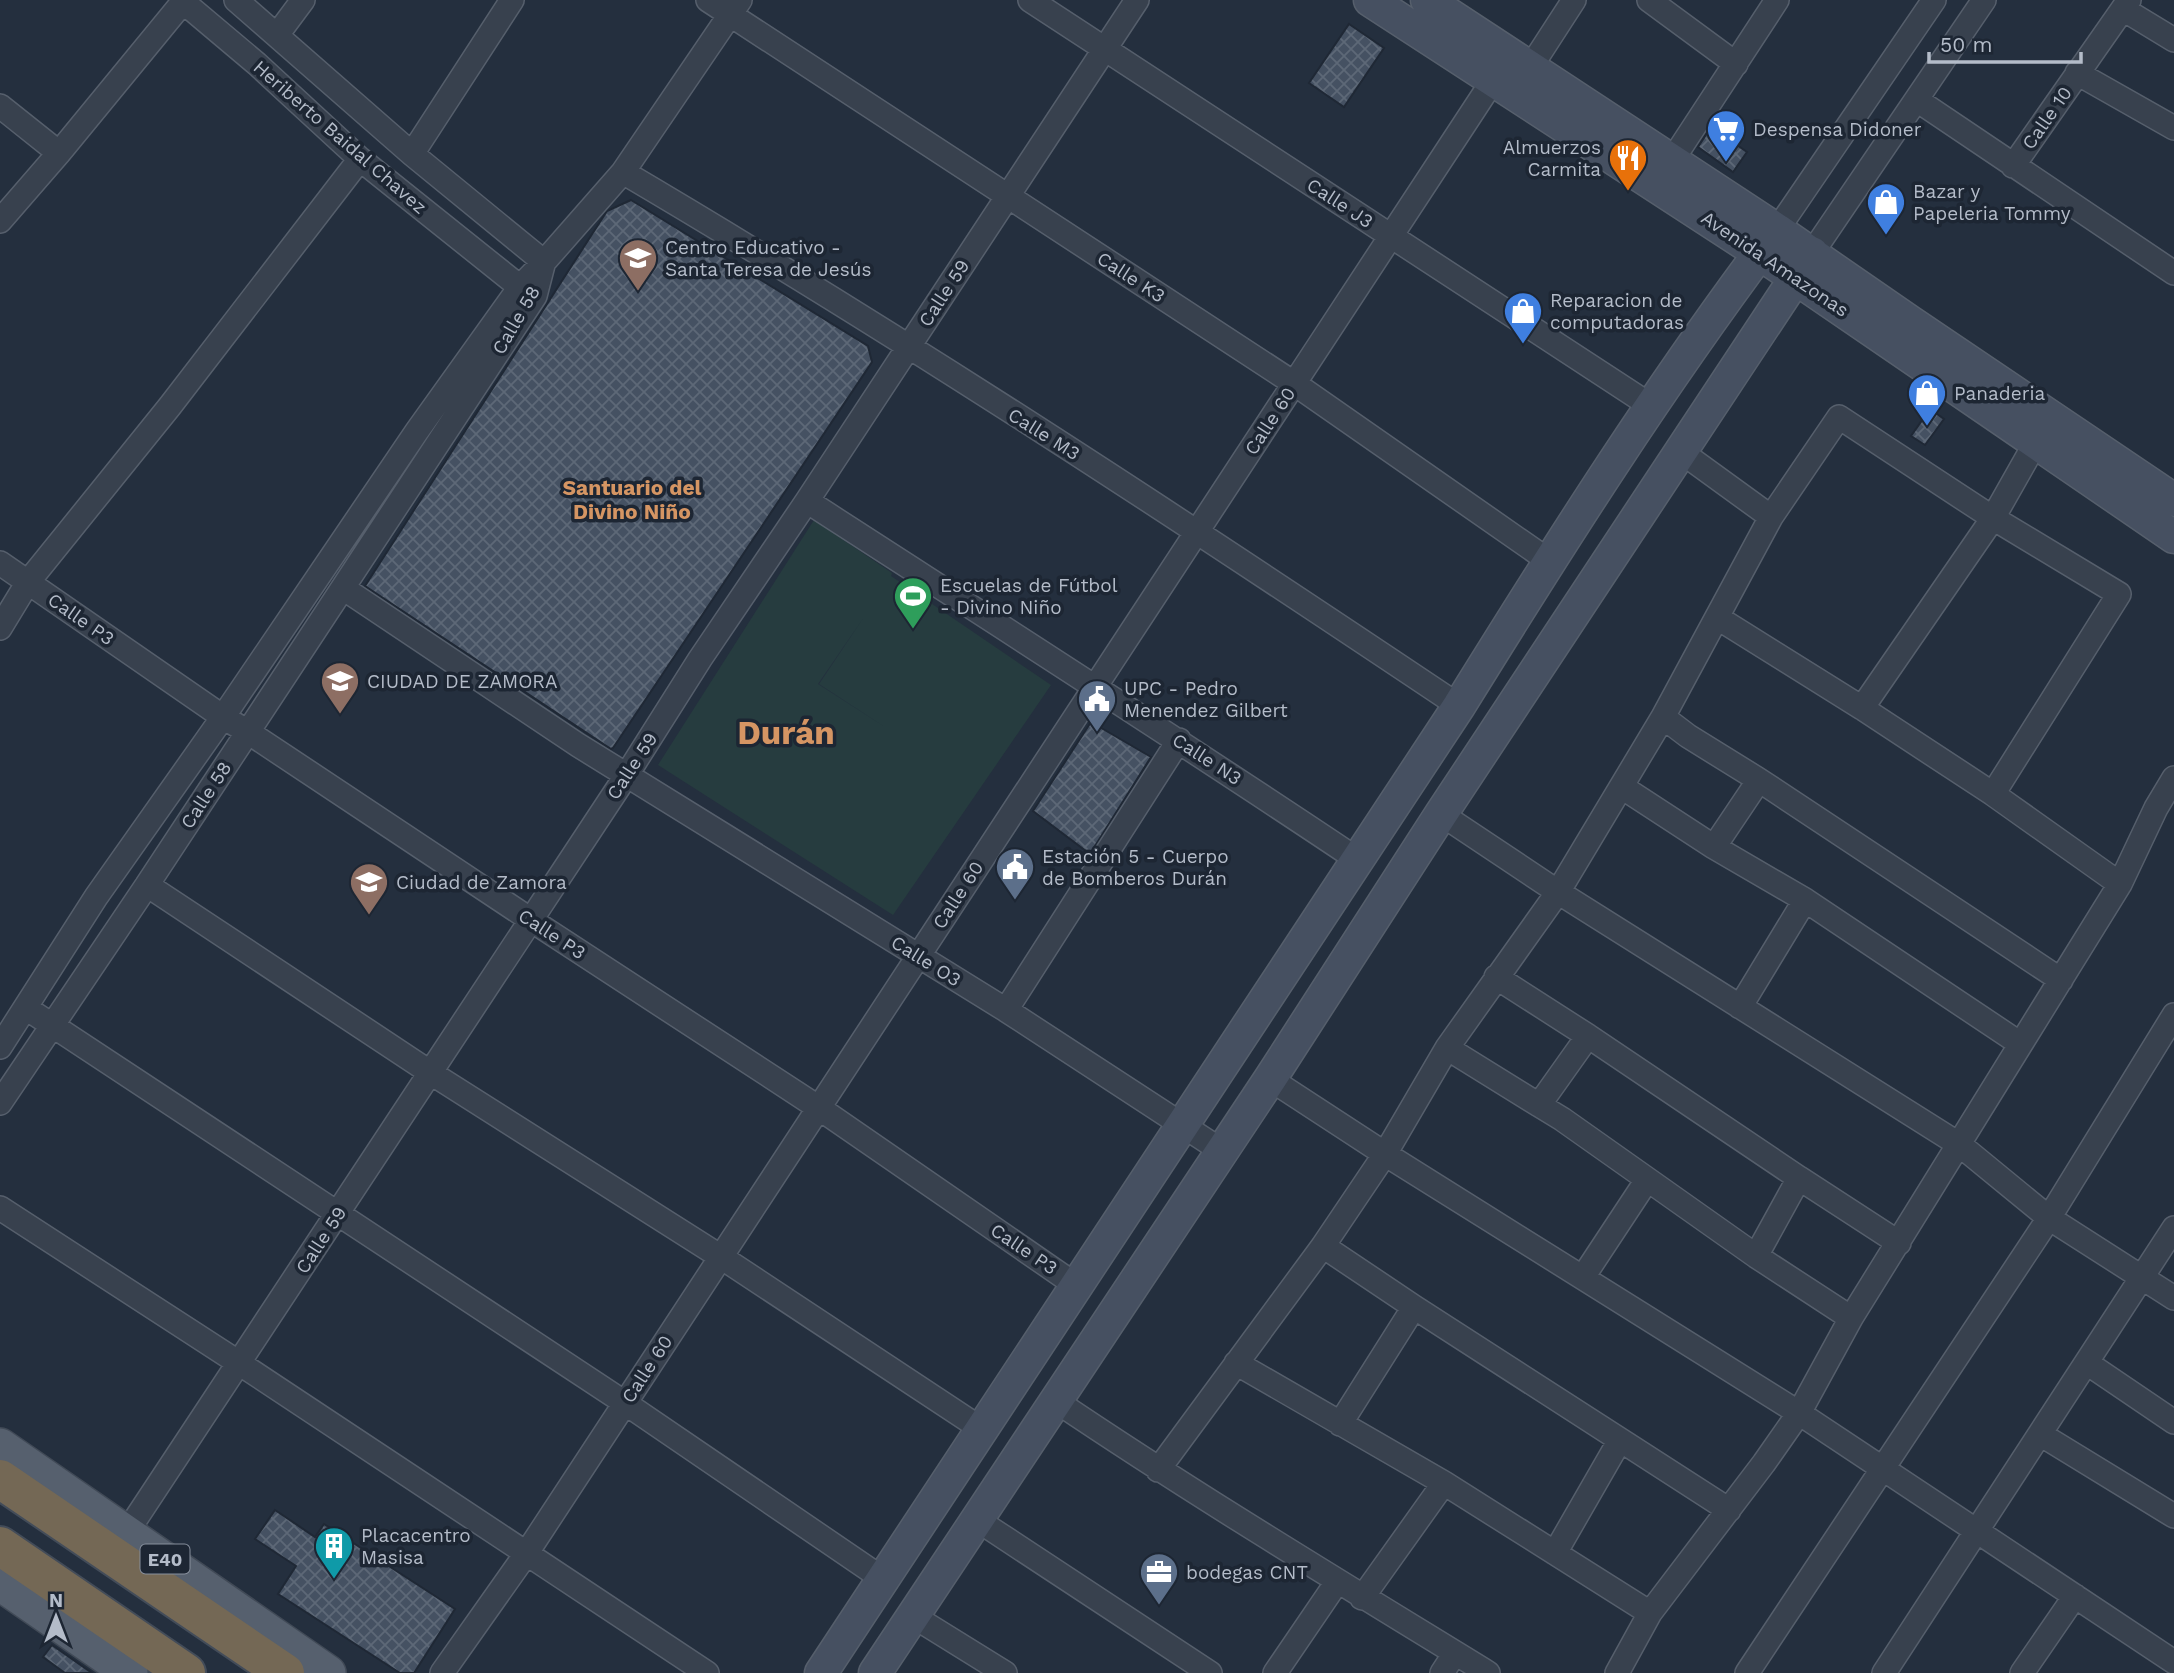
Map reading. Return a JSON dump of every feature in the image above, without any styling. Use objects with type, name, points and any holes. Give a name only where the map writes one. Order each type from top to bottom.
[{"type":"highway","name":"E40","points":[[0,1479],[285,1673]]},
{"type":"highway","points":[[0,1546],[186,1673]]},
{"type":"main road","name":"E40","points":[[0,1447],[328,1673]]},
{"type":"main road","points":[[0,1583],[130,1673]]},
{"type":"street","name":"Heriberto Baidal Chavez","points":[[236,0],[412,154],[544,262]]},
{"type":"street","points":[[277,35],[303,0]]},
{"type":"street","points":[[412,154],[512,0]]},
{"type":"street","name":"Calle K3","points":[[708,0],[735,7],[1008,196],[1295,384],[1549,561]]},
{"type":"street","name":"Calle J3","points":[[1030,0],[1651,406]]},
{"type":"street","name":"Calle 59","points":[[127,1532],[1136,0]]},
{"type":"street","name":"Avenida Amazonas","points":[[1370,0],[1494,79],[1768,241],[2036,442],[2174,537]]},
{"type":"street","name":"Avenida Amazonas","points":[[1427,0],[1671,162],[1768,241]]},
{"type":"street","points":[[1530,68],[1574,0]]},
{"type":"street","points":[[1649,0],[1736,64]]},
{"type":"street","points":[[1671,162],[1777,0]]},
{"type":"street","points":[[821,1673],[1460,706],[1549,561],[1651,406],[1934,0]]},
{"type":"street","points":[[875,1673],[1270,1079],[1441,814],[1803,265],[1984,0]]},
{"type":"street","name":"Heriberto Baidal Chavez","points":[[182,1],[257,64],[360,159],[528,291]]},
{"type":"street","points":[[0,221],[59,153],[182,1]]},
{"type":"street","points":[[2126,4],[2174,40]]},
{"type":"street","name":"Calle 10","points":[[2013,166],[2126,4]]},
{"type":"street","points":[[544,262],[623,172],[735,7]]},
{"type":"street","points":[[2077,73],[2174,128]]},
{"type":"street","name":"Calle 60","points":[[442,1673],[526,1554],[1494,79]]},
{"type":"street","points":[[1917,100],[2174,273]]},
{"type":"street","points":[[0,106],[59,153]]},
{"type":"street","points":[[0,628],[28,582],[178,395],[360,159]]},
{"type":"street","name":"Calle M3","points":[[623,172],[755,250],[1198,531],[1460,706]]},
{"type":"street","name":"Calle 58","points":[[0,1103],[343,588],[544,262]]},
{"type":"street","name":"Avenida Amazonas","points":[[1803,265],[1910,322],[2174,500]]},
{"type":"street","name":"Calle 58","points":[[0,1047],[96,897],[223,718],[417,431],[528,291]]},
{"type":"street","points":[[1158,1470],[1323,1246],[1385,1154],[1447,1048],[1558,892],[1663,717],[1771,517],[1839,417],[1993,518],[2119,594],[1993,794]]},
{"type":"street","points":[[1862,708],[1993,518],[2036,442]]},
{"type":"street","points":[[1680,451],[1771,517]]},
{"type":"street","name":"Calle N3","points":[[807,501],[1094,688],[1179,740],[1358,860]]},
{"type":"street","name":"Calle P3","points":[[0,563],[223,718],[819,1108],[1077,1286]]},
{"type":"street","name":"Calle O3","points":[[343,588],[626,776],[1006,1010],[1222,1151]]},
{"type":"street","points":[[1718,618],[1993,794],[2120,884]]},
{"type":"street","points":[[1663,717],[2061,980]]},
{"type":"street","points":[[1006,1010],[1179,740]]},
{"type":"street","points":[[1616,1673],[1650,1613],[1799,1413],[1851,1318],[2120,884],[2156,808],[2174,778]]},
{"type":"street","points":[[1714,847],[1759,780]]},
{"type":"street","points":[[1622,787],[1714,847],[1805,900],[2020,1044]]},
{"type":"street","points":[[1441,814],[1558,892],[1960,1145],[2049,1219],[2174,1298]]},
{"type":"street","points":[[147,885],[431,1073],[721,1257],[983,1430]]},
{"type":"street","points":[[1740,1007],[1805,900]]},
{"type":"street","points":[[1496,977],[1899,1243]]},
{"type":"street","points":[[26,1008],[625,1403],[883,1579]]},
{"type":"street","points":[[1747,1673],[2049,1219],[2174,1015]]},
{"type":"street","points":[[1539,1105],[1588,1036]]},
{"type":"street","points":[[1447,1048],[1562,1119],[1756,1256],[1851,1318]]},
{"type":"street","points":[[1270,1079],[1799,1413],[2174,1662]]},
{"type":"street","points":[[1756,1256],[1799,1178]]},
{"type":"street","points":[[1583,1278],[1647,1180]]},
{"type":"street","points":[[0,1208],[707,1673]]},
{"type":"street","points":[[1884,1673],[2174,1228]]},
{"type":"street","points":[[1323,1246],[1729,1510]]},
{"type":"street","points":[[1340,1424],[1414,1307]]},
{"type":"street","points":[[1236,1363],[1444,1483],[1650,1613]]},
{"type":"street","points":[[2087,1363],[2174,1423]]},
{"type":"street","points":[[1056,1401],[1158,1470],[1362,1598],[1488,1673]]},
{"type":"street","points":[[2040,1434],[2174,1516]]},
{"type":"street","points":[[1555,1553],[1620,1440]]},
{"type":"street","points":[[1362,1598],[1444,1483]]},
{"type":"street","points":[[976,1519],[1210,1673]]},
{"type":"street","points":[[1275,1673],[1337,1582]]},
{"type":"street","points":[[2021,1673],[2075,1596]]},
{"type":"street","points":[[913,1616],[1005,1673]]},
{"type":"street","points":[[1442,1673],[1455,1653]]},
{"type":"green space","points":[[814,520],[1051,685],[893,915],[658,765]],"holes":[[[864,617],[819,684],[888,729],[818,684]]]},
{"type":"building","points":[[1349,24],[1384,48],[1344,107],[1309,83]]},
{"type":"building","points":[[1711,127],[1747,152],[1733,172],[1698,147]]},
{"type":"building","name":"Santuario del Divino Niño","points":[[631,200],[868,346],[872,362],[611,749],[365,586],[607,211]]},
{"type":"building","name":"Panaderia","points":[[1930,409],[1944,419],[1925,445],[1911,436]]},
{"type":"building","points":[[1091,722],[1151,757],[1090,854],[1033,811]]},
{"type":"building","points":[[275,1510],[315,1537],[324,1524],[455,1609],[414,1673],[400,1673],[278,1594],[296,1566],[255,1539]]},
{"type":"building","points":[[52,1645],[92,1673],[65,1673],[43,1657]]},
{"type":"place","name":"Despensa Didoner","points":[[1726,163]]},
{"type":"place","name":"Almuerzos Carmita","points":[[1628,192]]},
{"type":"place","name":"Bazar y Papeleria Tommy","points":[[1886,236]]},
{"type":"place","name":"Centro Educativo - Santa Teresa de Jesús","points":[[638,292]]},
{"type":"place","name":"Reparacion de computadoras","points":[[1523,345]]},
{"type":"place","name":"Panaderia","points":[[1927,427]]},
{"type":"place","name":"Escuelas de Fútbol - Divino Niño","points":[[913,630]]},
{"type":"place","name":"CIUDAD DE ZAMORA","points":[[340,715]]},
{"type":"place","name":"UPC - Pedro Menendez Gilbert","points":[[1097,733]]},
{"type":"place","name":"Estación 5 - Cuerpo de Bomberos Durán","points":[[1015,901]]},
{"type":"place","name":"Ciudad de Zamora","points":[[369,916]]},
{"type":"place","name":"Placacentro Masisa","points":[[334,1580]]},
{"type":"place","name":"bodegas CNT","points":[[1159,1606]]},
{"type":"district","name":"Santuario del Divino Niño","points":[[632,499]]},
{"type":"district","name":"Durán","points":[[786,732]]}]
